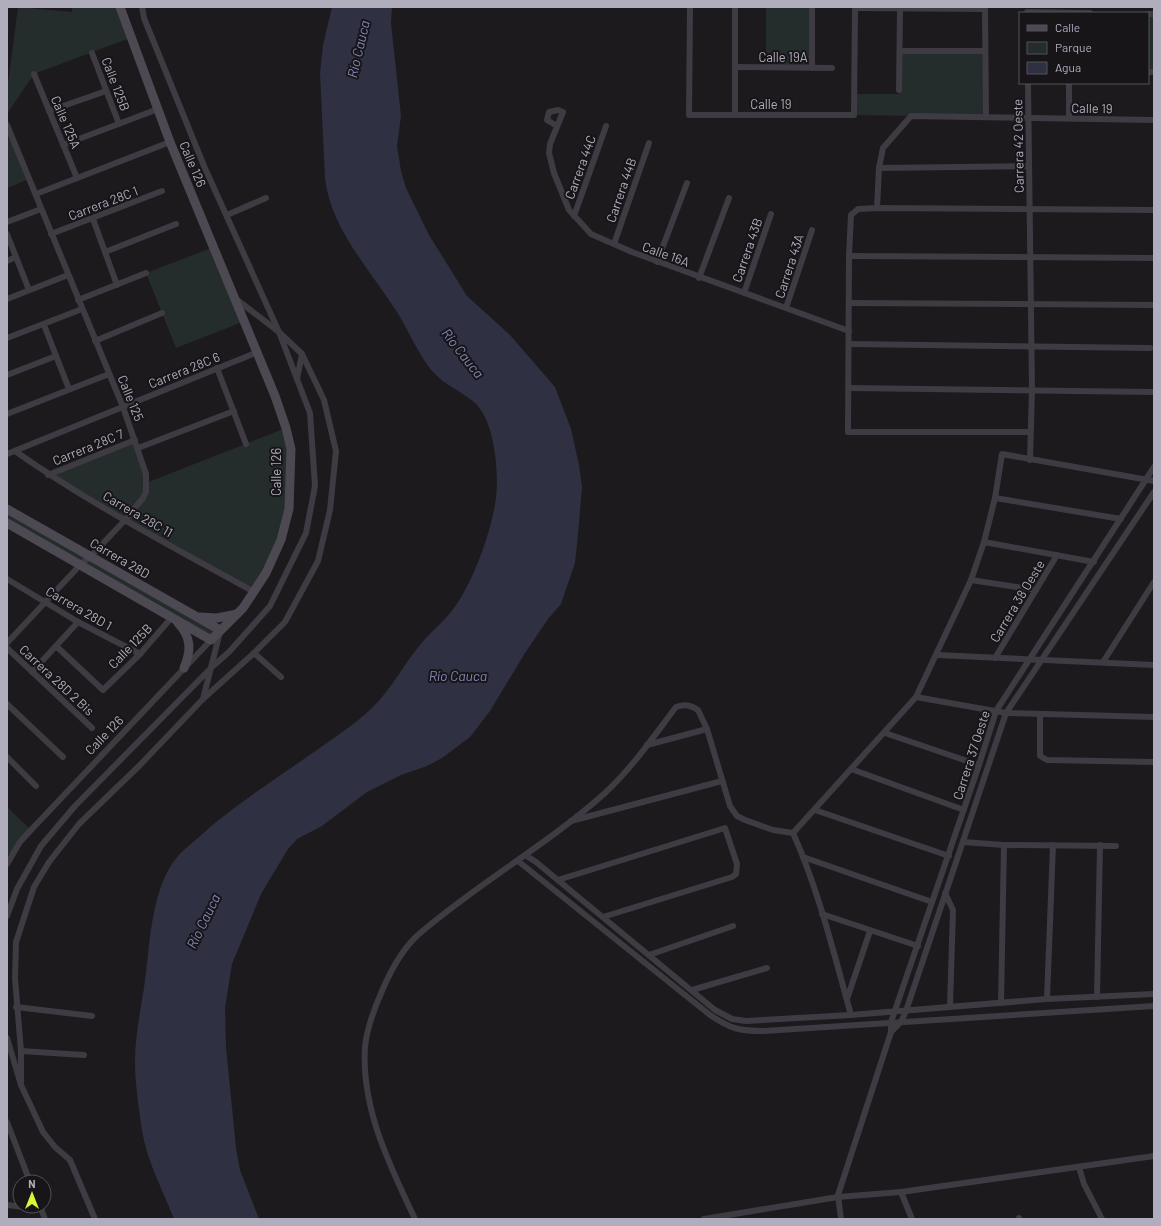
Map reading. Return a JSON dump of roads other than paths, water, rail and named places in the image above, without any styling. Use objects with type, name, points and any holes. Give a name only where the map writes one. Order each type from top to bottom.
[{"type":"street","name":"Calle 126","points":[[7,864],[14,852],[31,830],[220,630],[238,613],[266,573],[281,540],[289,509],[291,449],[286,428],[258,352],[170,142],[120,7]]},
{"type":"street","points":[[7,916],[17,889],[41,846],[75,806],[212,667],[229,652],[270,606],[306,533],[315,486],[310,413],[279,332],[168,79],[144,18],[142,7]]},
{"type":"street","name":"Calle 19","points":[[690,7],[689,115],[854,115],[855,8]]},
{"type":"street","points":[[735,7],[735,115]]},
{"type":"street","points":[[812,7],[812,68]]},
{"type":"street","points":[[855,8],[985,8],[986,118]]},
{"type":"street","points":[[899,90],[900,9]]},
{"type":"street","points":[[1027,11],[1048,12]]},
{"type":"street","points":[[900,51],[985,52]]},
{"type":"street","name":"Calle 125B","points":[[92,53],[119,124]]},
{"type":"street","name":"Calle 19A","points":[[735,67],[832,68]]},
{"type":"street","name":"Calle 125A","points":[[34,74],[77,178]]},
{"type":"street","name":"Carrera 42 Oeste","points":[[1028,84],[1032,390],[1030,460]]},
{"type":"street","points":[[1069,84],[1069,118]]},
{"type":"street","points":[[49,111],[106,91]]},
{"type":"street","points":[[63,145],[158,108]]},
{"type":"street","name":"Calle 19","points":[[879,168],[883,148],[911,116],[1154,120]]},
{"type":"street","name":"Calle 125","points":[[7,125],[123,407],[146,474],[146,492],[125,520],[91,556],[81,564],[7,643]]},
{"type":"street","name":"Calle 16A","points":[[557,126],[550,144],[549,153],[554,173],[569,210],[591,234],[699,278],[849,331]]},
{"type":"street","name":"Carrera 44C","points":[[574,216],[606,126]]},
{"type":"street","points":[[36,194],[170,142]]},
{"type":"street","name":"Carrera 44B","points":[[614,244],[649,143]]},
{"type":"street","points":[[878,208],[879,168],[1029,166]]},
{"type":"street","points":[[657,262],[687,182]]},
{"type":"street","name":"Carrera 28C 1","points":[[51,234],[162,191]]},
{"type":"street","points":[[227,216],[266,198]]},
{"type":"street","points":[[699,278],[729,198]]},
{"type":"street","points":[[1030,432],[848,432],[849,256],[851,215],[858,209],[878,208],[1154,210]]},
{"type":"street","points":[[7,222],[41,209]]},
{"type":"street","name":"Carrera 43B","points":[[744,293],[771,214]]},
{"type":"street","points":[[93,219],[117,285]]},
{"type":"street","points":[[105,252],[176,224]]},
{"type":"street","name":"Carrera 43A","points":[[786,308],[812,230]]},
{"type":"street","points":[[7,234],[29,290]]},
{"type":"street","points":[[849,256],[1154,258]]},
{"type":"street","points":[[7,261],[16,258]]},
{"type":"street","points":[[78,300],[146,274]]},
{"type":"street","points":[[7,299],[68,275]]},
{"type":"street","points":[[21,1085],[21,1051],[16,1007],[16,942],[34,887],[49,862],[79,824],[139,766],[203,699],[254,654],[285,622],[318,561],[330,510],[336,451],[324,400],[302,354],[279,332],[236,299]]},
{"type":"street","points":[[849,303],[1154,305]]},
{"type":"street","points":[[7,338],[44,325],[82,309]]},
{"type":"street","points":[[95,341],[162,313]]},
{"type":"street","points":[[44,325],[69,389]]},
{"type":"street","points":[[849,344],[1150,348]]},
{"type":"street","name":"Carrera 28C 6","points":[[7,454],[258,352]]},
{"type":"street","points":[[297,379],[302,354]]},
{"type":"street","points":[[7,375],[56,356]]},
{"type":"street","points":[[218,368],[246,444]]},
{"type":"street","points":[[7,414],[109,374]]},
{"type":"street","points":[[849,388],[1154,392]]},
{"type":"street","name":"Carrera 28C 7","points":[[138,448],[234,411]]},
{"type":"street","name":"Carrera 28C 7","points":[[48,475],[135,440]]},
{"type":"street","name":"Carrera 28C 11","points":[[14,451],[48,475],[254,592]]},
{"type":"street","points":[[793,833],[852,770],[916,697],[971,580],[984,542],[995,498],[1002,454],[1154,481]]},
{"type":"street","name":"Carrera 37 Oeste","points":[[891,1022],[949,856],[996,711],[1094,562],[1154,467]]},
{"type":"street","name":"Carrera 37 Oeste","points":[[901,1022],[1006,713],[1154,492]]},
{"type":"street","points":[[995,498],[1121,519]]},
{"type":"street","name":"Carrera 28D","points":[[7,509],[220,630]]},
{"type":"street","name":"Carrera 28D","points":[[7,523],[81,564],[211,640]]},
{"type":"street","points":[[984,542],[1094,562]]},
{"type":"street","name":"Carrera 38 Oeste","points":[[995,658],[1057,555]]},
{"type":"street","name":"Carrera 28D 1","points":[[7,579],[78,622],[140,654]]},
{"type":"street","points":[[971,580],[1036,590]]},
{"type":"street","points":[[1103,662],[1154,582]]},
{"type":"street","points":[[197,616],[217,618],[238,613]]},
{"type":"street","points":[[172,617],[188,636],[190,644],[189,656],[184,668]]},
{"type":"street","name":"Calle 125B","points":[[56,646],[102,690],[140,654],[172,617]]},
{"type":"street","points":[[32,672],[78,622]]},
{"type":"street","points":[[203,699],[220,630]]},
{"type":"street","name":"Carrera 28D 2 Bis","points":[[7,648],[92,728]]},
{"type":"street","points":[[254,654],[282,677]]},
{"type":"street","points":[[937,655],[1030,660],[1043,658],[1154,665]]},
{"type":"street","points":[[916,697],[1006,713],[1154,717]]},
{"type":"street","points":[[7,704],[63,757]]},
{"type":"street","points":[[415,1219],[376,1128],[367,1081],[365,1048],[371,1016],[390,971],[418,935],[500,871],[518,861],[606,792],[647,745],[676,707],[681,705],[698,710],[706,729],[730,806],[737,816],[773,830],[793,833]]},
{"type":"street","points":[[1040,714],[1040,756],[1047,760],[1154,762]]},
{"type":"street","points":[[647,745],[706,729]]},
{"type":"street","points":[[885,733],[979,765]]},
{"type":"street","points":[[7,757],[36,786]]},
{"type":"street","points":[[852,770],[964,810]]},
{"type":"street","points":[[569,822],[722,781]]},
{"type":"street","points":[[814,810],[949,856]]},
{"type":"street","points":[[558,880],[724,828],[737,864],[736,874],[732,877],[603,917]]},
{"type":"street","points":[[793,833],[803,857],[822,914],[851,1015]]},
{"type":"street","points":[[963,842],[1004,845],[1116,846]]},
{"type":"street","points":[[1001,1003],[1004,845]]},
{"type":"street","points":[[1047,999],[1053,845]]},
{"type":"street","points":[[1097,996],[1100,845]]},
{"type":"street","points":[[7,856],[14,852]]},
{"type":"street","points":[[525,855],[536,862],[715,1010],[732,1019],[746,1021],[851,1015],[1047,999],[1154,994]]},
{"type":"street","points":[[803,857],[932,902]]},
{"type":"street","points":[[518,861],[710,1015],[729,1027],[744,1031],[764,1031],[1153,1006]]},
{"type":"street","points":[[945,893],[953,910],[950,1006]]},
{"type":"street","points":[[822,914],[918,946]]},
{"type":"street","points":[[649,955],[733,926]]},
{"type":"street","points":[[846,1000],[870,930]]},
{"type":"street","points":[[692,990],[767,968]]},
{"type":"street","points":[[1144,994],[1154,988]]},
{"type":"street","points":[[16,1007],[92,1016]]},
{"type":"street","points":[[842,1219],[838,1197],[891,1032],[891,1022]]},
{"type":"street","points":[[891,1032],[901,1022]]},
{"type":"street","points":[[7,1038],[21,1085],[43,1132],[55,1147],[70,1160],[95,1219]]},
{"type":"street","points":[[21,1051],[84,1054]]},
{"type":"street","points":[[7,1122],[27,1174]]},
{"type":"street","points":[[704,1219],[740,1217],[838,1197],[901,1192],[1154,1156]]},
{"type":"street","points":[[1079,1167],[1084,1184],[1102,1219]]},
{"type":"street","points":[[901,1192],[912,1219]]},
{"type":"water","name":"Río Cauca","points":[[332,7],[392,7],[391,23],[401,116],[397,146],[401,171],[406,188],[429,235],[467,296],[510,335],[555,387],[571,429],[582,487],[575,563],[561,604],[548,619],[525,653],[490,711],[470,737],[442,758],[427,766],[401,775],[367,792],[322,826],[297,839],[288,849],[261,894],[232,964],[225,1008],[226,1047],[236,1148],[240,1170],[259,1219],[174,1219],[151,1165],[144,1142],[138,1105],[135,1071],[137,1034],[150,937],[162,884],[169,869],[178,856],[210,827],[249,797],[352,725],[379,701],[418,647],[448,616],[459,601],[480,558],[494,511],[496,497],[497,474],[494,447],[487,421],[481,410],[474,402],[438,377],[429,367],[395,309],[352,247],[335,214],[329,197],[325,178],[320,73],[323,45]]}]
